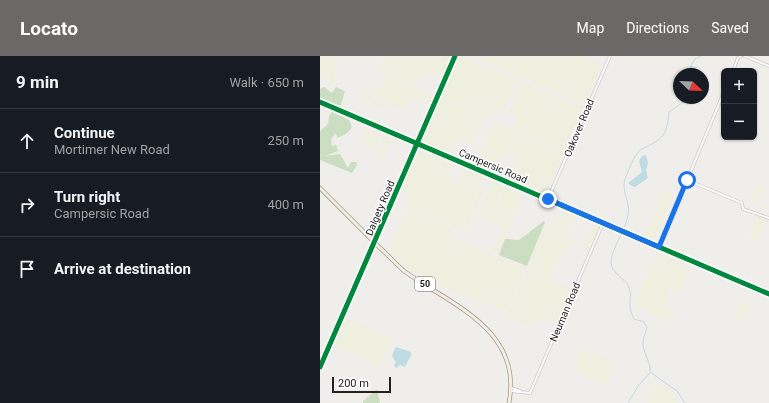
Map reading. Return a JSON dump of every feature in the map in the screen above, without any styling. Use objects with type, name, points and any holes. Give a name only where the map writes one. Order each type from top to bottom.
[{"type":"main road","name":"50","points":[[320,188],[404,270],[479,320],[493,336],[508,365],[511,390],[509,403]]},
{"type":"street","name":"Dalgety Road","points":[[320,367],[455,56]]},
{"type":"street","name":"Oakover Road","points":[[548,199],[610,56]]},
{"type":"street","points":[[734,68],[740,56]]},
{"type":"street","points":[[745,56],[769,66]]},
{"type":"street","points":[[659,247],[721,99]]},
{"type":"street","name":"Campersic Road","points":[[320,102],[769,294]]},
{"type":"street","points":[[687,180],[742,203],[743,209],[769,218]]},
{"type":"street","name":"Neuman Road","points":[[511,390],[530,393],[603,223]]},
{"type":"green space","points":[[320,56],[336,56],[335,83],[332,89],[329,89],[329,78],[320,77]]},
{"type":"green space","points":[[384,56],[452,56],[442,78],[426,71],[422,80],[417,78],[414,85],[378,70]]},
{"type":"green space","points":[[459,56],[517,80],[503,112],[495,108],[490,119],[441,98]]},
{"type":"green space","points":[[470,56],[583,56],[602,64],[585,104]]},
{"type":"green space","points":[[386,74],[433,95],[431,102],[424,99],[420,103],[410,99],[405,110],[384,101],[380,109],[372,106]]},
{"type":"green space","points":[[522,82],[584,107],[565,151],[512,129],[517,116],[509,113]]},
{"type":"green space","points":[[324,87],[332,93],[336,87],[345,91],[341,105],[337,106],[320,98],[320,89]]},
{"type":"green space","points":[[365,87],[374,90],[368,104],[359,101]]},
{"type":"green space","points":[[440,99],[484,118],[472,145],[456,138],[449,153],[421,141]]},
{"type":"green space","points":[[332,112],[349,120],[352,127],[347,133],[337,138],[336,133],[331,139],[332,146],[336,145],[338,151],[325,156],[340,154],[348,168],[351,162],[356,162],[357,165],[352,173],[320,160],[320,131],[328,124],[329,116]]},
{"type":"green space","points":[[493,122],[564,152],[546,195],[510,179],[517,164],[514,162],[517,154],[509,151],[506,156],[499,154],[491,172],[475,165]]},
{"type":"green space","points":[[366,129],[381,134],[373,153],[369,151],[363,136]]},
{"type":"green space","points":[[385,136],[392,138],[383,157],[376,154]]},
{"type":"green space","points":[[419,150],[453,164],[449,175],[453,177],[451,181],[454,182],[454,189],[463,169],[483,177],[461,230],[407,208],[411,196],[401,190]]},
{"type":"green space","points":[[493,182],[503,186],[489,221],[479,217]]},
{"type":"green space","points":[[757,183],[765,187],[757,205],[749,201]]},
{"type":"green space","points":[[505,187],[522,194],[498,252],[493,250],[503,227],[490,221]]},
{"type":"green space","points":[[663,189],[674,194],[654,239],[644,234]]},
{"type":"green space","points":[[479,190],[483,192],[466,230],[462,229]]},
{"type":"green space","points":[[407,209],[453,229],[451,237],[525,268],[506,311],[445,287],[404,266],[389,250]]},
{"type":"green space","points":[[565,213],[575,217],[566,236],[574,240],[568,254],[561,251],[550,278],[527,268],[546,224],[551,226],[556,215],[563,218]]},
{"type":"green space","points":[[757,215],[767,219],[757,242],[748,237]]},
{"type":"green space","points":[[544,221],[545,222],[527,266],[499,255],[505,239],[519,240]]},
{"type":"green space","points":[[592,224],[599,227],[589,250],[582,247]]},
{"type":"green space","points":[[656,252],[692,267],[680,293],[668,288],[664,297],[667,299],[664,305],[675,309],[668,326],[637,304],[636,300]]},
{"type":"green space","points":[[527,270],[573,289],[557,324],[546,319],[538,321],[534,326],[507,316]]},
{"type":"green space","points":[[741,301],[750,305],[743,322],[734,318]]},
{"type":"green space","points":[[346,318],[392,338],[380,366],[334,346]]},
{"type":"green space","points":[[581,349],[616,363],[607,385],[573,370]]},
{"type":"green space","points":[[657,383],[672,392],[678,403],[651,403],[647,401]]},
{"type":"green space","points":[[377,389],[380,403],[363,403],[363,401]]},
{"type":"water","points":[[646,155],[648,163],[646,170],[648,178],[635,187],[630,185],[628,183],[642,172],[639,161],[642,156]]},
{"type":"water","points":[[396,347],[411,352],[405,367],[400,365],[396,368],[394,365],[396,362],[392,356]]},
{"type":"waterway","points":[[691,68],[691,65],[695,59],[701,56]]},
{"type":"waterway","points":[[680,104],[669,112],[664,134],[657,141],[640,151],[631,164],[625,178],[624,185],[628,207],[627,220],[613,252],[611,263],[616,273],[629,287],[630,309],[634,319],[644,322],[647,327],[643,343],[650,372],[677,391],[685,403]]},
{"type":"waterway","points":[[628,403],[638,386],[650,373]]},
{"type":"cycle path","points":[[320,367],[455,56]]},
{"type":"cycle path","points":[[320,102],[769,294]]},
{"type":"route","points":[[548,199],[659,247],[687,180]]}]
